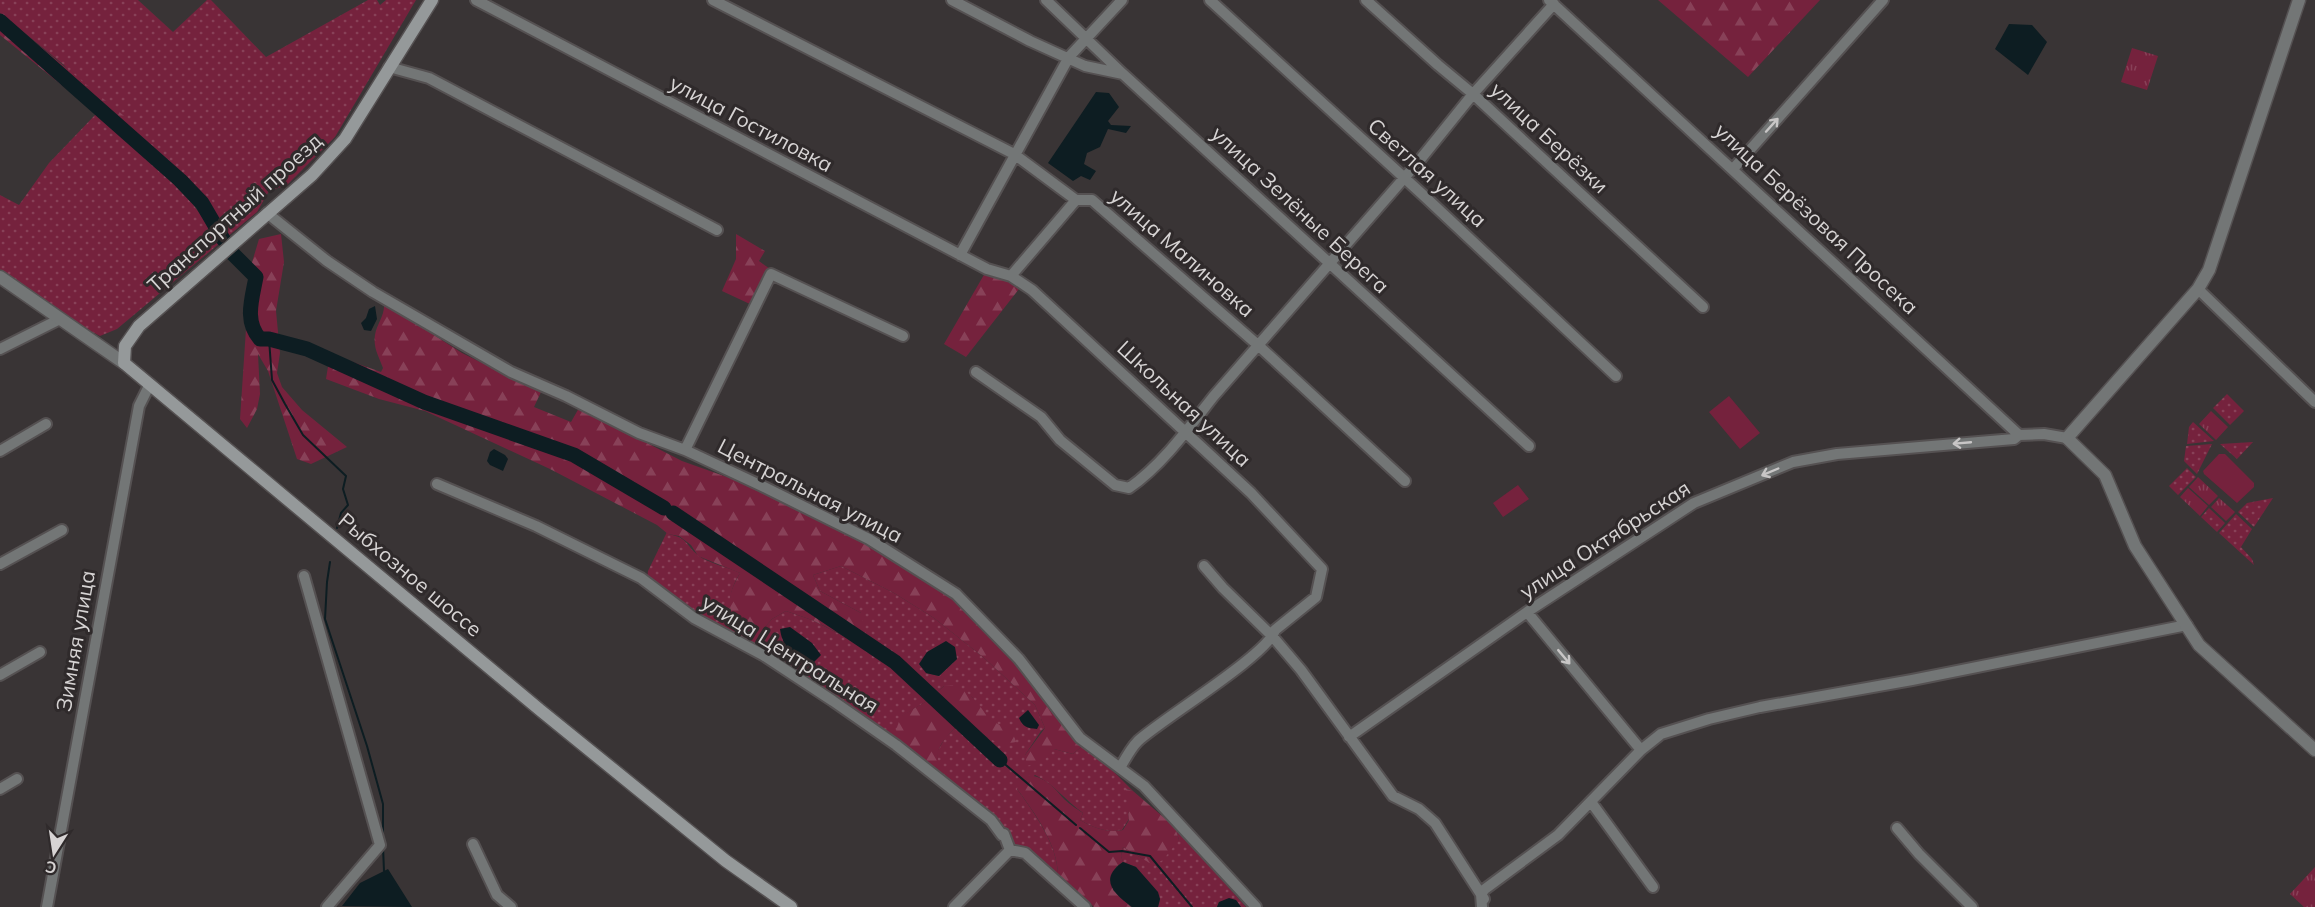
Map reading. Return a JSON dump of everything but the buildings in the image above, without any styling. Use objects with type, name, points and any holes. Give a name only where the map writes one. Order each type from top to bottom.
[{"type":"main road","name":"Транспортный проезд","points":[[123,363],[125,346],[139,326],[312,175],[345,139],[432,0]]},
{"type":"main road","name":"Рыбхозное шоссе","points":[[123,363],[549,717],[726,861],[791,907]]},
{"type":"street","name":"улица Гостиловка","points":[[476,0],[987,269],[1011,276]]},
{"type":"street","name":"улица Малиновка","points":[[713,0],[1014,154],[1076,200],[1092,200],[1259,346],[1405,481]]},
{"type":"street","points":[[952,0],[1030,41],[1085,66],[1123,74]]},
{"type":"street","name":"улица Зелёные Берега","points":[[1046,0],[1123,74],[1529,446]]},
{"type":"street","points":[[960,255],[1069,57],[1122,0]]},
{"type":"street","name":"Светлая улица","points":[[1210,0],[1616,376]]},
{"type":"street","name":"улица Берёзки","points":[[1366,0],[1473,94],[1703,307]]},
{"type":"street","points":[[976,372],[1041,417],[1060,440],[1119,487],[1129,488],[1150,471],[1185,432],[1473,94],[1554,4],[1566,0]]},
{"type":"street","points":[[1733,169],[1883,0]]},
{"type":"street","points":[[2070,438],[2198,289],[2209,270],[2299,0]]},
{"type":"street","name":"улица Берёзовая Просека","points":[[1554,4],[2019,435]]},
{"type":"street","points":[[389,66],[429,78],[717,230]]},
{"type":"street","points":[[1011,276],[1076,200]]},
{"type":"street","name":"Центральная улица","points":[[267,213],[327,261],[373,292],[511,372],[566,396],[639,433],[685,450],[869,539],[956,594],[1019,659],[1080,738],[1144,786],[1256,907]]},
{"type":"street","points":[[685,450],[771,274],[903,336]]},
{"type":"street","name":"Школьная улица","points":[[1011,276],[1032,290],[1251,493],[1322,569],[1316,597],[1275,630],[1273,637]]},
{"type":"street","name":"Рыбхозное шоссе","points":[[0,277],[123,363]]},
{"type":"street","points":[[2198,289],[2315,402]]},
{"type":"street","points":[[0,349],[60,319]]},
{"type":"street","name":"Зимняя улица","points":[[47,907],[139,406],[150,384]]},
{"type":"street","points":[[0,451],[46,424]]},
{"type":"street","points":[[2019,435],[2044,434],[2070,438],[2105,475],[2135,546],[2199,645],[2315,750]]},
{"type":"street","name":"улица Октябрьская","points":[[1348,736],[1527,612],[1694,503],[1793,462],[1837,454],[2014,439],[2019,435]]},
{"type":"street","name":"улица Центральная","points":[[437,484],[536,526],[641,578],[694,618],[764,655],[896,745],[991,820],[1002,835],[1004,834],[1010,850]]},
{"type":"street","points":[[0,564],[62,530]]},
{"type":"street","points":[[1204,566],[1273,637],[1301,670],[1393,796],[1419,809],[1435,823],[1488,907]]},
{"type":"street","points":[[304,576],[380,845],[327,907]]},
{"type":"street","points":[[1527,612],[1641,750]]},
{"type":"street","points":[[1481,894],[1558,835],[1641,750],[1661,734],[1708,719],[2187,625]]},
{"type":"street","points":[[1120,768],[1137,742],[1203,694],[1273,637]]},
{"type":"street","points":[[0,675],[40,652]]},
{"type":"street","points":[[0,789],[17,780]]},
{"type":"street","points":[[1591,802],[1653,887]]},
{"type":"street","points":[[1897,828],[1919,854],[1972,907]]},
{"type":"street","points":[[473,844],[497,895],[511,907]]},
{"type":"street","points":[[954,907],[1010,850],[1025,853],[1085,907]]},
{"type":"street","points":[[1481,894],[1482,907]]},
{"type":"green space","points":[[0,0],[138,0],[173,32],[207,0],[211,0],[266,57],[368,0],[377,0],[380,5],[386,0],[416,0],[335,137],[287,185],[269,191],[257,212],[117,329],[100,336],[79,325],[0,271],[0,195],[19,205],[49,163],[96,114],[118,131],[64,65],[0,13]],"holes":[[[142,150],[226,232],[211,234],[189,200]]]},
{"type":"green space","points":[[1658,0],[1820,0],[1748,77]]},
{"type":"green space","points":[[0,13],[129,120],[118,131],[0,35]]},
{"type":"green space","points":[[2132,48],[2158,56],[2147,90],[2121,82]]},
{"type":"green space","points":[[151,143],[212,201],[226,232],[215,239],[196,205],[141,150]]},
{"type":"green space","points":[[281,234],[284,262],[276,311],[280,353],[277,373],[282,387],[302,410],[347,447],[311,464],[297,459],[268,371],[258,354],[260,394],[257,409],[247,428],[240,419],[250,269],[259,239]]},
{"type":"green space","points":[[736,234],[765,251],[759,261],[770,269],[752,305],[722,291],[736,259]]},
{"type":"green space","points":[[985,273],[1005,280],[1019,289],[966,357],[944,344]]},
{"type":"green space","points":[[384,303],[462,353],[541,392],[534,407],[571,422],[579,408],[682,461],[772,493],[825,519],[957,598],[995,634],[1082,746],[1073,754],[1054,749],[1049,756],[1027,766],[1025,755],[1045,728],[1035,705],[983,657],[934,618],[894,593],[841,566],[813,575],[820,591],[861,613],[866,635],[850,639],[812,620],[786,611],[772,619],[758,635],[773,646],[787,665],[720,629],[731,614],[731,593],[740,573],[698,556],[691,545],[679,536],[668,534],[657,525],[550,469],[425,411],[379,399],[326,379],[330,354],[381,372],[383,368],[375,340]]},
{"type":"green space","points":[[2227,394],[2244,411],[2230,425],[2213,408]]},
{"type":"green space","points":[[1729,396],[1760,433],[1740,449],[1709,412]]},
{"type":"green space","points":[[2211,411],[2228,427],[2216,440],[2199,424]]},
{"type":"green space","points":[[2193,422],[2214,441],[2187,444],[2189,427]]},
{"type":"green space","points":[[2253,442],[2237,459],[2220,444]]},
{"type":"green space","points":[[2212,444],[2197,474],[2184,461],[2186,446]]},
{"type":"green space","points":[[2219,454],[2225,454],[2254,483],[2254,487],[2237,503],[2204,474],[2203,471]]},
{"type":"green space","points":[[2187,468],[2196,477],[2178,495],[2169,486]]},
{"type":"green space","points":[[2198,477],[2218,496],[2209,505],[2189,487]]},
{"type":"green space","points":[[1518,485],[1529,499],[1503,517],[1493,503]]},
{"type":"green space","points":[[2188,488],[2208,506],[2200,516],[2180,497]]},
{"type":"green space","points":[[2219,498],[2235,512],[2226,521],[2211,507]]},
{"type":"green space","points":[[2273,498],[2254,527],[2238,512],[2247,503]]},
{"type":"green space","points":[[2209,508],[2225,523],[2217,532],[2201,517]]},
{"type":"green space","points":[[2236,514],[2252,529],[2241,547],[2252,559],[2254,565],[2219,533]]},
{"type":"green space","points":[[667,532],[683,540],[702,558],[740,573],[731,593],[731,614],[720,629],[657,589],[647,580],[648,571]]},
{"type":"green space","points":[[841,566],[894,593],[934,618],[983,657],[1035,705],[1045,728],[1025,755],[1054,749],[1073,754],[1082,746],[1133,791],[1127,789],[1129,819],[1122,830],[1100,829],[1080,820],[1083,813],[1035,775],[1017,789],[1038,819],[1049,841],[1057,863],[1058,874],[1011,843],[1004,828],[969,800],[938,766],[937,752],[945,738],[955,728],[973,727],[987,738],[1001,727],[986,717],[972,697],[944,686],[927,701],[902,716],[902,743],[787,665],[773,646],[758,635],[772,619],[786,611],[812,620],[849,639],[861,613],[820,591],[813,575]],"holes":[[[957,659],[939,676],[926,673]]]},
{"type":"green space","points":[[957,685],[972,697],[993,721],[1012,729],[1016,742],[998,742],[973,727],[955,728],[938,751],[939,763],[947,778],[943,780],[902,743],[896,730],[901,716],[927,701],[944,686]]},
{"type":"green space","points":[[1024,775],[1031,775],[1047,782],[1066,801],[1083,813],[1080,820],[1095,827],[1111,831],[1123,830],[1129,820],[1126,789],[1133,791],[1175,827],[1179,840],[1163,860],[1153,865],[1123,847],[1121,856],[1123,862],[1116,867],[1113,890],[1131,907],[1094,907],[1058,874],[1054,851],[1049,840],[1038,819],[1017,789]]},
{"type":"green space","points":[[1175,827],[1246,907],[1241,907],[1236,900],[1219,902],[1217,907],[1158,907],[1160,899],[1136,867],[1123,862],[1121,856],[1123,847],[1143,859],[1179,840]]},
{"type":"green space","points":[[2315,867],[2315,907],[2304,907],[2290,894]]},
{"type":"shaded area","points":[[2009,24],[2032,25],[2047,42],[2028,75],[1995,49]]},
{"type":"shaded area","points":[[1096,92],[1109,93],[1119,107],[1108,121],[1111,125],[1131,126],[1126,133],[1108,129],[1100,147],[1087,153],[1084,164],[1096,171],[1090,180],[1081,176],[1073,181],[1048,163]]},
{"type":"shaded area","points":[[375,306],[377,319],[371,331],[364,330],[361,323],[366,318],[369,309]]},
{"type":"shaded area","points":[[494,449],[508,459],[503,471],[490,465],[487,461],[490,452]]},
{"type":"shaded area","points":[[790,627],[812,643],[821,655],[812,664],[795,655],[784,642],[780,629]]},
{"type":"shaded area","points":[[946,641],[955,647],[957,659],[939,676],[926,673],[919,664],[927,652]]},
{"type":"shaded area","points":[[1028,710],[1039,725],[1037,729],[1026,726],[1019,718]]},
{"type":"shaded area","points":[[1123,862],[1136,867],[1158,892],[1160,899],[1158,907],[1132,907],[1115,892],[1111,886],[1111,874]]},
{"type":"shaded area","points":[[388,869],[412,907],[342,906],[360,883]]},
{"type":"shaded area","points":[[1229,898],[1236,900],[1241,907],[1217,907],[1219,902]]},
{"type":"waterway","points":[[0,21],[180,180],[202,203],[223,239]]},
{"type":"waterway","points":[[233,254],[256,277],[250,310],[252,325],[260,339],[269,339],[307,349],[424,402],[574,455],[664,508]]},
{"type":"waterway","points":[[269,339],[272,380],[285,404],[303,435],[346,476],[343,489],[348,505],[341,513],[337,528]]},
{"type":"waterway","points":[[673,513],[895,662],[1000,760]]},
{"type":"waterway","points":[[330,562],[325,619],[367,746],[383,804],[383,841]]},
{"type":"waterway","points":[[1000,760],[1076,825]]},
{"type":"waterway","points":[[1080,828],[1109,852],[1122,851],[1150,856],[1192,907]]},
{"type":"waterway","points":[[383,847],[384,871]]}]
